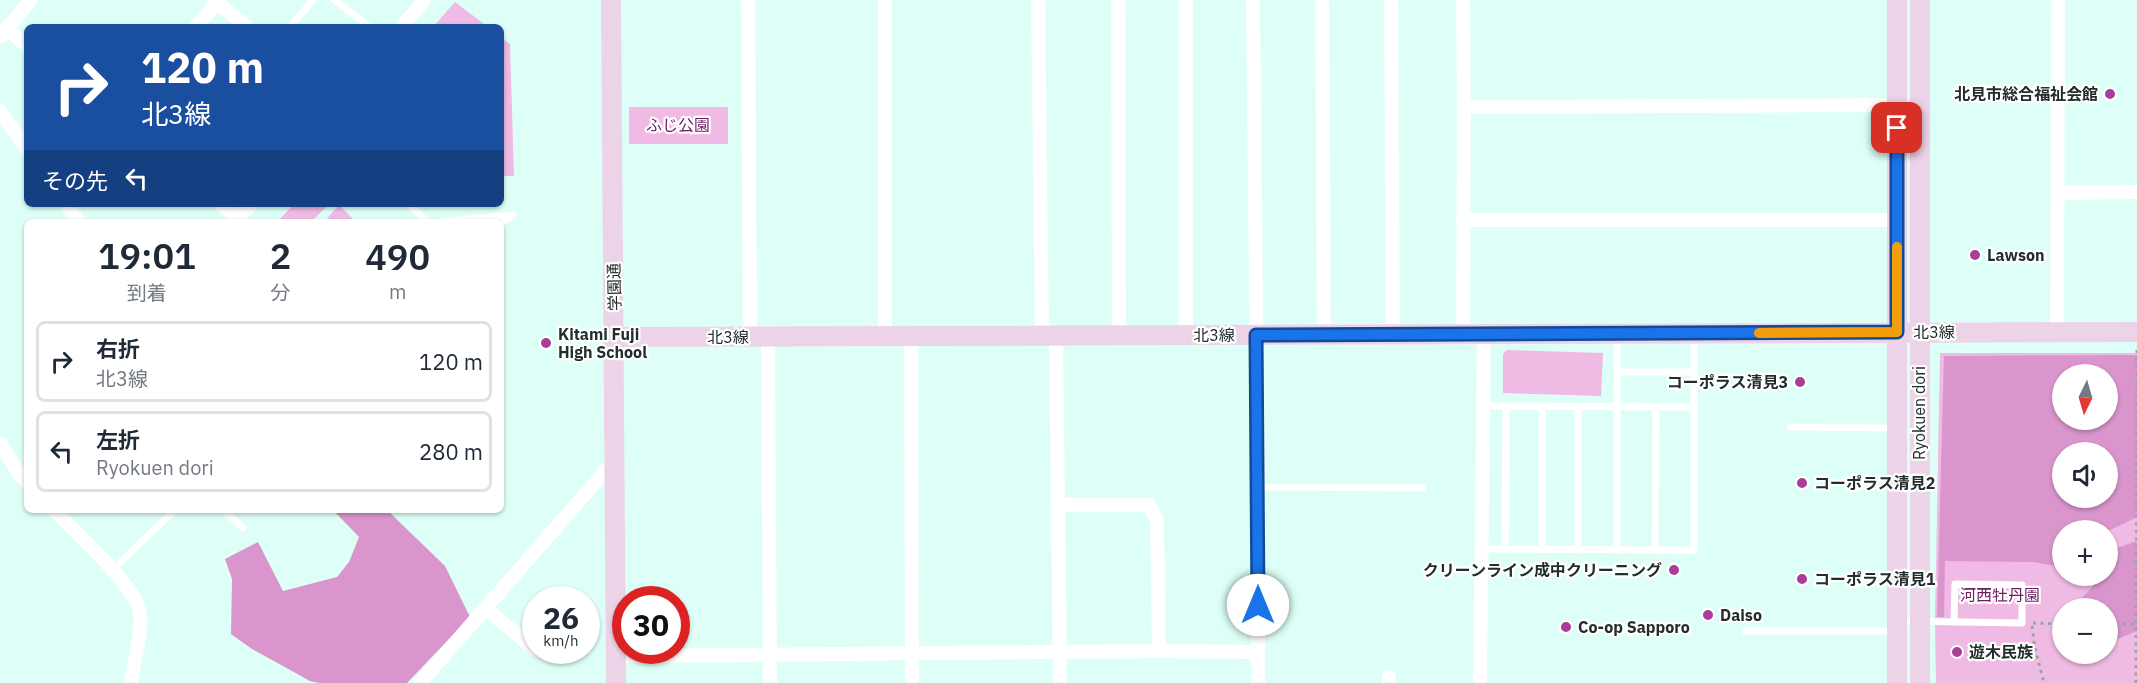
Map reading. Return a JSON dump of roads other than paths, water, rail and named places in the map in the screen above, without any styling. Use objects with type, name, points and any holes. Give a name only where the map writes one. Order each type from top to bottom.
[{"type":"street","points":[[24,44],[3,33],[30,0]]},
{"type":"street","points":[[404,24],[424,0]]},
{"type":"street","name":"学園通","points":[[611,0],[615,586]]},
{"type":"street","points":[[748,0],[770,683]]},
{"type":"street","points":[[885,0],[885,335]]},
{"type":"street","points":[[1038,0],[1049,335],[1058,505],[1060,683]]},
{"type":"street","points":[[1118,0],[1119,335]]},
{"type":"street","points":[[1186,0],[1186,335]]},
{"type":"street","points":[[1254,0],[1258,683]]},
{"type":"street","points":[[1322,0],[1324,334]]},
{"type":"street","points":[[1391,0],[1393,334]]},
{"type":"street","points":[[1462,0],[1464,107],[1462,334]]},
{"type":"street","name":"Ryokuen dori","points":[[1897,0],[1897,683]]},
{"type":"street","name":"Ryokuen dori","points":[[1920,0],[1920,683]]},
{"type":"street","points":[[2057,332],[2058,0]]},
{"type":"street","points":[[198,24],[215,1],[243,24]]},
{"type":"street","points":[[1464,107],[1898,105]]},
{"type":"street","points":[[0,111],[24,145]]},
{"type":"street","points":[[2058,193],[2137,192]]},
{"type":"street","points":[[223,207],[236,219]]},
{"type":"street","points":[[238,219],[248,207]]},
{"type":"street","points":[[1463,220],[1897,220]]},
{"type":"street","name":"北3線","points":[[615,337],[2137,332]]},
{"type":"street","points":[[1480,683],[1484,334]]},
{"type":"street","points":[[911,336],[912,683]]},
{"type":"street","points":[[0,443],[24,474]]},
{"type":"street","points":[[420,683],[614,461]]},
{"type":"street","points":[[1058,505],[1149,505],[1157,520],[1159,651]]},
{"type":"street","points":[[57,513],[131,591],[140,610],[131,683]]},
{"type":"street","points":[[485,608],[522,639]]},
{"type":"street","points":[[690,656],[1258,652]]},
{"type":"street","name":"学園通","points":[[616,664],[616,683]]},
{"type":"lane","points":[[293,24],[313,0]]},
{"type":"lane","points":[[334,0],[366,24]]},
{"type":"lane","points":[[411,207],[425,219]]},
{"type":"lane","points":[[469,219],[513,215],[504,221]]},
{"type":"lane","points":[[1617,334],[1617,550]]},
{"type":"lane","points":[[1482,549],[1694,550],[1694,334]]},
{"type":"lane","points":[[1617,372],[1694,372]]},
{"type":"lane","points":[[1483,406],[1694,407]]},
{"type":"lane","points":[[1506,406],[1506,549]]},
{"type":"lane","points":[[1542,407],[1542,549]]},
{"type":"lane","points":[[1578,407],[1578,550]]},
{"type":"lane","points":[[1655,550],[1656,407]]},
{"type":"lane","points":[[1791,427],[1897,428]]},
{"type":"lane","points":[[1258,488],[1423,488]]},
{"type":"lane","points":[[112,570],[172,513]]},
{"type":"lane","points":[[226,513],[243,528]]},
{"type":"lane","points":[[1745,631],[1897,626],[1919,621],[1954,622],[2022,623],[2022,585],[1955,584],[1954,622]]},
{"type":"place","name":"北見市総合福祉会館","points":[[2110,94]]},
{"type":"place","name":"Lawson","points":[[1975,255]]},
{"type":"place","name":"Kitami Fuji High School","points":[[546,343]]},
{"type":"place","name":"コーポラス清見3","points":[[1800,382]]},
{"type":"place","name":"コーポラス清見2","points":[[1802,483]]},
{"type":"place","name":"クリーンライン成中クリーニング","points":[[1674,570]]},
{"type":"place","name":"コーポラス清見1","points":[[1802,579]]},
{"type":"place","name":"Daiso","points":[[1708,615]]},
{"type":"place","name":"Co-op Sapporo","points":[[1566,627]]},
{"type":"place","name":"遊木民族","points":[[1957,652]]},
{"type":"park label","name":"ふじ公園","points":[[678,125]]},
{"type":"park label","name":"河西牡丹園","points":[[2000,595]]}]
